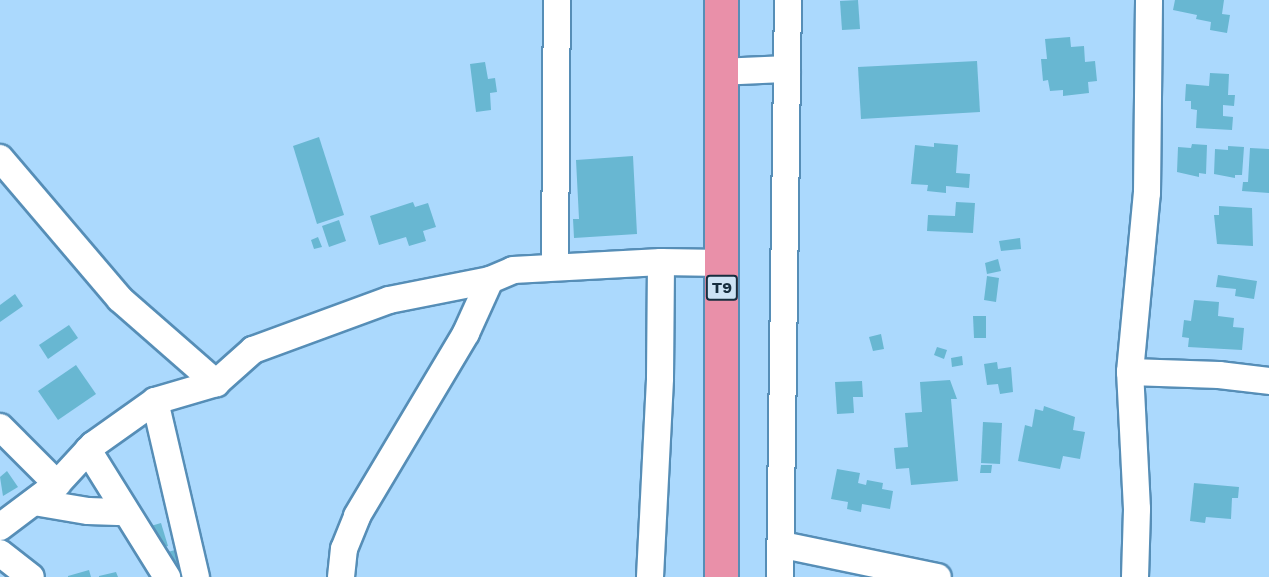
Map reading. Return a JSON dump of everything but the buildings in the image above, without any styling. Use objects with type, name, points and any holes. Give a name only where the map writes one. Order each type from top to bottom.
[{"type":"highway","name":"T9","points":[[721,0],[721,577]]},
{"type":"street","points":[[555,266],[557,0]]},
{"type":"street","points":[[780,577],[783,545],[788,0]]},
{"type":"street","points":[[1135,577],[1137,509],[1130,372],[1147,192],[1149,0]]},
{"type":"street","points":[[720,72],[787,69]]},
{"type":"street","points":[[0,158],[120,299],[216,383]]},
{"type":"street","points":[[650,577],[660,378],[661,262]]},
{"type":"street","points":[[0,527],[57,484],[88,450],[155,401],[216,383],[253,350],[389,300],[490,280],[513,270],[661,262],[722,263]]},
{"type":"street","points":[[341,577],[344,549],[357,516],[465,333],[490,280]]},
{"type":"street","points":[[1130,372],[1219,375],[1269,381]]},
{"type":"street","points":[[155,401],[196,577]]},
{"type":"street","points":[[0,427],[57,484]]},
{"type":"street","points":[[88,450],[167,577]]},
{"type":"street","points":[[34,502],[88,511],[125,512]]},
{"type":"street","points":[[783,545],[938,577]]},
{"type":"street","points":[[0,554],[31,577]]}]
